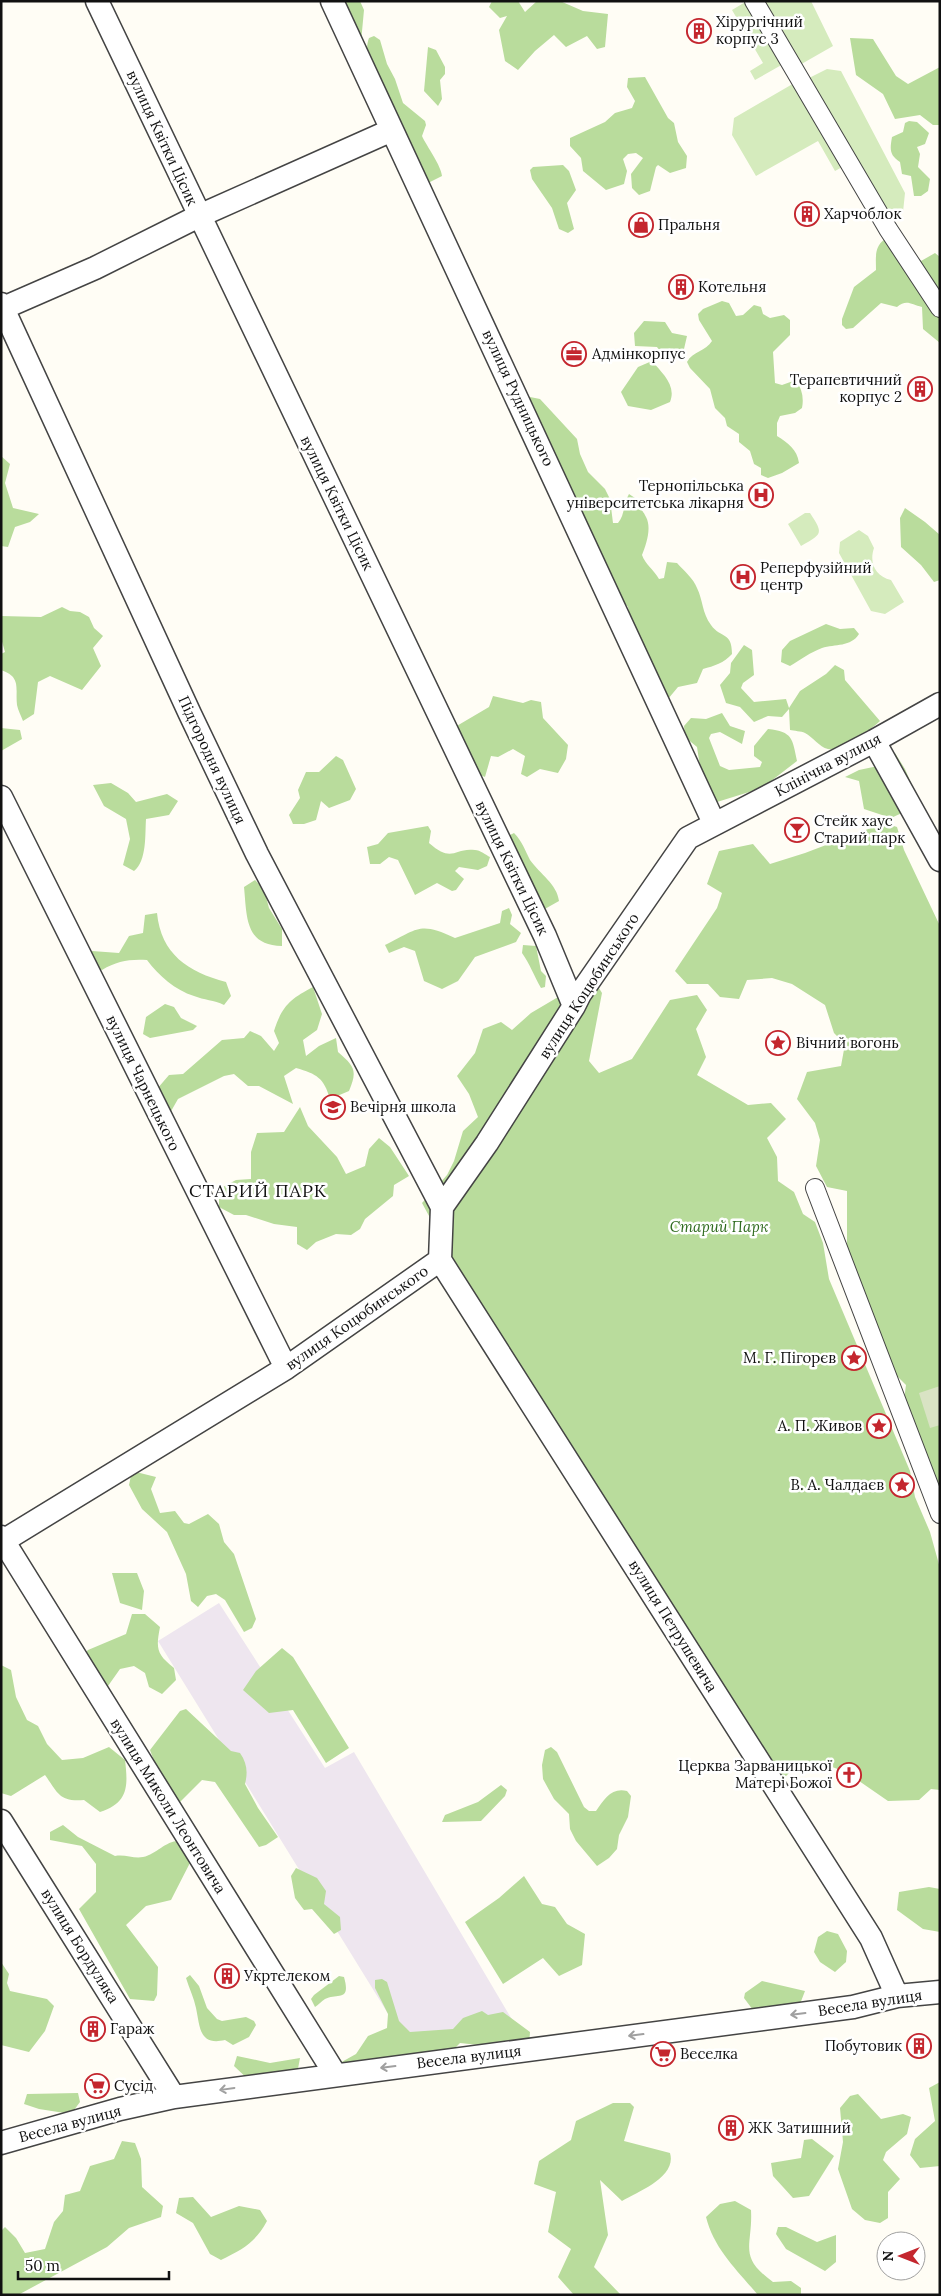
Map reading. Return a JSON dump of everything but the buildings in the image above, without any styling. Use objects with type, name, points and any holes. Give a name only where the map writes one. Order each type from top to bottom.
[{"type":"street","name":"вулиця Квітки Цісик","points":[[97,1],[198,216],[545,936],[574,1006]]},
{"type":"street","name":"вулиця Рудницького","points":[[332,1],[714,823]]},
{"type":"street","points":[[754,1],[888,229],[940,308]]},
{"type":"street","points":[[2,307],[96,268],[198,216],[392,130]]},
{"type":"street","name":"Підгородня вулиця","points":[[2,307],[190,714],[257,854],[442,1207]]},
{"type":"street","name":"Клінічна вулиця","points":[[714,823],[725,820],[940,704]]},
{"type":"street","points":[[874,741],[940,860]]},
{"type":"street","name":"вулиця Чарнецького","points":[[4,810],[286,1368]]},
{"type":"street","name":"вулиця Коцюбинського","points":[[2,1539],[286,1368],[440,1260],[442,1207],[487,1143],[580,994],[688,838],[714,823]]},
{"type":"street","points":[[815,1188],[940,1514]]},
{"type":"street","name":"вулиця Петрушевича","points":[[440,1260],[871,1938],[897,1996]]},
{"type":"street","name":"вулиця Миколи Леонтовича","points":[[2,1539],[334,2074]]},
{"type":"street","name":"вулиця Бордуляка","points":[[1,1821],[174,2097]]},
{"type":"street","name":"Весела вулиця","points":[[1,2143],[174,2097],[334,2074],[853,2007],[897,1996],[940,1992]]},
{"type":"shaded area","points":[[219,1603],[325,1768],[354,1752],[517,2028],[408,2046],[158,1641]]},
{"type":"green space","points":[[329,1],[360,1],[364,10],[361,42]]},
{"type":"green space","points":[[492,1],[518,1],[525,12],[537,1],[560,1],[583,11],[608,14],[605,47],[597,49],[587,36],[566,47],[554,35],[535,51],[518,70],[505,61],[499,30],[507,16],[500,18],[489,7]]},
{"type":"green space","points":[[747,1],[785,63],[755,80],[750,71],[763,63],[732,10]]},
{"type":"green space","points":[[759,1],[811,1],[833,46],[798,66]]},
{"type":"green space","points":[[374,36],[380,40],[387,64],[395,79],[403,103],[425,121],[426,125],[422,136],[437,161],[442,176],[424,185],[397,127],[396,109],[390,104],[370,63],[367,46],[369,38]]},
{"type":"green space","points":[[850,38],[873,39],[896,76],[908,84],[940,67],[940,125],[933,125],[920,115],[895,119],[883,94],[856,75]]},
{"type":"green space","points":[[428,47],[436,50],[445,67],[445,74],[440,80],[442,99],[438,106],[424,91]]},
{"type":"green space","points":[[827,69],[841,71],[905,193],[903,212],[890,220],[807,79]]},
{"type":"green space","points":[[645,77],[668,118],[674,123],[678,142],[687,156],[686,168],[670,173],[658,165],[650,191],[639,195],[632,188],[631,174],[643,158],[636,153],[628,154],[623,159],[627,171],[624,184],[606,190],[583,171],[581,158],[570,146],[570,138],[605,122],[615,113],[632,108],[635,101],[627,87],[628,78]]},
{"type":"green space","points":[[796,82],[844,166],[835,171],[818,141],[756,176],[732,135],[734,118]]},
{"type":"green space","points":[[909,121],[917,122],[929,133],[925,144],[917,147],[920,154],[918,167],[930,179],[928,191],[921,196],[914,196],[911,176],[902,174],[900,162],[891,151],[892,137],[903,132],[905,123]]},
{"type":"green space","points":[[563,165],[569,171],[576,190],[567,203],[574,229],[568,233],[559,229],[552,208],[532,179],[530,170],[533,167]]},
{"type":"green space","points":[[884,240],[899,244],[921,261],[935,253],[940,257],[940,343],[923,329],[922,307],[909,303],[903,303],[897,307],[881,303],[853,328],[846,329],[842,325],[842,319],[854,287],[876,270],[877,250]]},
{"type":"green space","points":[[722,301],[729,303],[736,316],[743,315],[754,305],[761,307],[763,314],[770,318],[784,315],[790,320],[790,335],[773,352],[775,383],[782,385],[796,380],[800,387],[803,404],[802,408],[795,413],[780,416],[777,423],[777,436],[794,450],[799,463],[782,473],[768,478],[761,475],[761,468],[754,464],[750,451],[739,442],[739,434],[727,426],[725,418],[715,408],[710,389],[690,368],[687,362],[693,355],[712,341],[699,320],[698,314],[703,309]]},
{"type":"green space","points":[[644,321],[665,322],[672,333],[687,336],[684,349],[665,359],[657,347],[635,346],[634,333]]},
{"type":"green space","points":[[652,361],[670,384],[672,396],[670,402],[651,410],[628,406],[621,392],[638,367]]},
{"type":"green space","points":[[530,397],[540,399],[577,439],[580,454],[588,472],[605,489],[610,499],[613,523],[618,523],[620,520],[629,494],[638,500],[639,506],[648,521],[647,541],[642,555],[645,561],[659,579],[664,578],[667,562],[677,563],[696,585],[706,616],[711,625],[728,638],[730,642],[732,654],[726,660],[703,669],[697,683],[678,687],[668,699],[631,627],[628,607],[611,587],[527,402]]},
{"type":"green space","points":[[1,456],[10,464],[5,483],[13,508],[39,514],[30,522],[15,527],[8,547],[1,546]]},
{"type":"green space","points":[[905,508],[940,535],[940,580],[934,582],[921,565],[901,547],[900,518]]},
{"type":"green space","points":[[805,513],[810,513],[819,533],[801,546],[788,524]]},
{"type":"green space","points":[[859,530],[868,536],[874,548],[872,559],[877,572],[891,580],[904,602],[885,614],[871,611],[839,553],[840,542]]},
{"type":"green space","points":[[62,607],[70,611],[80,612],[89,617],[94,628],[103,636],[93,648],[101,666],[82,690],[50,676],[38,682],[34,714],[23,721],[17,705],[15,680],[8,673],[1,670],[1,654],[5,652],[1,638],[1,616],[41,617]]},
{"type":"green space","points":[[826,624],[840,629],[854,628],[859,634],[852,641],[822,648],[790,666],[781,662],[782,650],[790,641]]},
{"type":"green space","points":[[744,645],[752,650],[754,675],[743,683],[741,688],[754,702],[786,699],[789,708],[800,691],[826,674],[835,665],[844,670],[845,680],[880,721],[856,740],[834,749],[825,748],[805,733],[790,730],[789,709],[782,717],[768,716],[754,722],[740,707],[726,703],[720,685],[730,673],[731,663]]},
{"type":"green space","points":[[493,696],[523,703],[531,700],[541,702],[543,718],[568,745],[566,759],[558,773],[540,769],[527,777],[521,774],[525,756],[513,749],[498,757],[491,756],[485,777],[478,774],[455,727],[489,707]]},
{"type":"green space","points":[[722,713],[730,726],[745,731],[742,744],[720,732],[711,734],[709,738],[720,766],[729,770],[760,767],[762,762],[754,756],[754,746],[768,729],[787,734],[794,747],[797,761],[762,788],[717,802],[702,780],[697,747],[685,737],[684,726],[691,718],[706,719]]},
{"type":"green space","points":[[1,728],[20,730],[22,739],[1,751]]},
{"type":"green space","points":[[895,753],[905,769],[915,792],[902,813],[891,818],[864,809],[859,781],[845,777],[859,770],[878,766]]},
{"type":"green space","points":[[336,756],[343,760],[356,789],[350,800],[329,808],[321,801],[316,820],[304,824],[293,824],[289,815],[300,798],[298,790],[306,772],[319,772]]},
{"type":"green space","points":[[111,783],[128,793],[136,802],[167,794],[178,801],[169,815],[146,819],[143,854],[138,867],[134,871],[123,865],[130,839],[126,819],[104,806],[93,785]]},
{"type":"green space","points":[[884,823],[897,827],[904,850],[940,926],[940,1515],[903,1407],[906,1385],[888,1367],[847,1293],[847,1191],[827,1187],[816,1166],[820,1140],[815,1123],[797,1099],[807,1072],[841,1066],[845,1044],[834,1033],[825,1005],[792,984],[772,978],[747,980],[739,999],[720,997],[708,984],[687,984],[675,971],[717,908],[722,893],[707,884],[719,851],[753,844],[770,864]]},
{"type":"green space","points":[[428,826],[431,831],[429,843],[437,849],[449,854],[468,850],[479,851],[490,857],[487,866],[478,870],[459,867],[455,871],[464,879],[456,890],[452,891],[437,883],[415,895],[398,860],[389,857],[380,864],[370,864],[367,847],[378,844],[388,833]]},
{"type":"green space","points":[[514,833],[530,860],[552,884],[558,895],[559,901],[543,910],[506,837]]},
{"type":"green space","points":[[255,880],[264,889],[269,908],[282,929],[282,946],[261,941],[250,928],[244,887]]},
{"type":"green space","points":[[509,908],[512,915],[510,924],[521,933],[516,942],[475,957],[458,981],[442,989],[424,981],[415,951],[404,947],[389,953],[385,945],[419,929],[434,930],[455,938],[500,923],[502,911]]},
{"type":"green space","points":[[157,913],[164,940],[179,959],[200,973],[226,982],[231,996],[224,1005],[180,990],[162,977],[147,960],[123,961],[102,970],[88,965],[92,951],[119,953],[129,936],[143,933],[145,915]]},
{"type":"green space","points":[[523,945],[536,946],[541,971],[546,976],[545,987],[541,988],[522,953]]},
{"type":"green space","name":"Старий Парк","points":[[592,977],[602,993],[589,1061],[599,1073],[632,1059],[670,1000],[697,995],[707,1010],[696,1029],[706,1057],[697,1075],[748,1105],[771,1103],[786,1119],[767,1138],[777,1157],[778,1181],[794,1192],[803,1214],[815,1222],[823,1243],[829,1279],[910,1471],[915,1497],[930,1532],[940,1568],[940,1790],[931,1789],[919,1800],[888,1801],[846,1772],[821,1763],[796,1766],[781,1781],[448,1251],[422,1203],[447,1175],[454,1161],[463,1131],[478,1117],[469,1094],[457,1076],[475,1053],[483,1029],[501,1022],[512,1030],[531,1013]]},
{"type":"green space","points":[[313,987],[322,1014],[317,1030],[303,1040],[306,1056],[319,1046],[336,1038],[338,1052],[348,1061],[354,1073],[349,1091],[330,1099],[325,1086],[319,1078],[309,1072],[296,1068],[284,1076],[293,1104],[259,1086],[248,1086],[234,1074],[224,1076],[178,1099],[170,1113],[157,1089],[169,1075],[183,1074],[222,1040],[244,1038],[250,1031],[261,1036],[274,1051],[279,1043],[274,1031],[280,1015],[298,995]]},
{"type":"green space","points":[[165,1004],[174,1007],[181,1018],[197,1026],[193,1030],[150,1038],[143,1034],[146,1017]]},
{"type":"green space","points":[[300,1107],[308,1126],[337,1157],[346,1174],[365,1166],[369,1149],[379,1138],[390,1147],[409,1176],[394,1185],[393,1196],[365,1219],[360,1229],[351,1235],[336,1234],[316,1242],[307,1250],[297,1244],[297,1227],[274,1224],[246,1215],[234,1215],[219,1207],[219,1189],[236,1180],[251,1179],[251,1152],[257,1133],[284,1132]]},
{"type":"green space","points":[[940,1386],[940,1425],[930,1428],[919,1393]]},
{"type":"green space","points":[[132,1471],[156,1477],[151,1489],[160,1513],[175,1511],[184,1523],[189,1524],[208,1514],[219,1524],[224,1542],[234,1554],[256,1619],[252,1628],[244,1632],[225,1600],[216,1594],[207,1596],[198,1607],[191,1601],[186,1574],[167,1532],[142,1509],[129,1485]]},
{"type":"green space","points":[[112,1573],[137,1573],[144,1591],[142,1610],[120,1603]]},
{"type":"green space","points":[[132,1614],[145,1614],[160,1627],[159,1650],[164,1659],[174,1668],[176,1680],[162,1694],[149,1687],[145,1673],[134,1666],[120,1669],[108,1686],[95,1690],[78,1660],[88,1650],[126,1634]]},
{"type":"green space","points":[[282,1648],[293,1657],[349,1748],[326,1763],[293,1710],[269,1713],[243,1690],[256,1671]]},
{"type":"green space","points":[[1,1665],[11,1670],[16,1697],[27,1720],[38,1726],[47,1744],[62,1760],[83,1758],[109,1747],[125,1760],[125,1792],[117,1804],[100,1812],[84,1800],[64,1798],[56,1791],[45,1775],[11,1796],[1,1793]]},
{"type":"green space","points":[[186,1709],[231,1751],[240,1753],[246,1768],[245,1784],[258,1808],[278,1837],[266,1845],[259,1847],[215,1782],[202,1780],[178,1804],[161,1779],[150,1750],[180,1711]]},
{"type":"green space","points":[[551,1747],[557,1752],[584,1807],[589,1811],[596,1811],[605,1798],[613,1792],[627,1791],[631,1796],[628,1817],[619,1835],[617,1849],[609,1858],[597,1866],[576,1841],[570,1829],[569,1814],[554,1799],[543,1779],[542,1765],[545,1750]]},
{"type":"green space","points":[[501,1785],[507,1790],[505,1796],[481,1821],[442,1822],[445,1815],[478,1802]]},
{"type":"green space","points":[[63,1825],[78,1837],[115,1856],[143,1857],[170,1843],[180,1841],[193,1857],[171,1900],[146,1906],[126,1925],[158,1967],[157,1995],[154,2001],[130,1999],[79,1909],[96,1892],[96,1864],[82,1846],[50,1840],[50,1832]]},
{"type":"green space","points":[[296,1868],[317,1878],[326,1891],[324,1904],[340,1917],[341,1930],[334,1934],[312,1909],[304,1910],[295,1898],[291,1876]]},
{"type":"green space","points":[[524,1876],[542,1904],[555,1907],[567,1924],[585,1934],[582,1965],[559,1976],[543,1958],[503,1984],[465,1922],[499,1898]]},
{"type":"green space","points":[[929,1887],[940,1889],[940,1932],[923,1929],[897,1910],[899,1892]]},
{"type":"green space","points":[[827,1931],[838,1934],[847,1951],[846,1962],[835,1972],[820,1962],[814,1952],[818,1937]]},
{"type":"green space","points":[[1,1962],[9,1974],[7,1983],[10,1991],[47,1999],[54,2006],[45,2031],[29,2052],[1,2045]]},
{"type":"green space","points":[[190,1975],[199,1986],[207,2008],[217,2019],[222,2021],[246,2017],[254,2021],[256,2025],[249,2037],[233,2045],[225,2040],[216,2041],[205,2038],[200,2028],[195,2004],[186,1978]]},
{"type":"green space","points":[[339,1976],[344,1977],[346,1990],[344,1993],[325,1999],[315,2007],[311,1999],[314,1995]]},
{"type":"green space","points":[[382,1979],[387,1982],[399,2021],[410,2032],[453,2029],[463,2018],[482,2011],[488,2015],[503,2012],[530,2032],[529,2045],[525,2050],[460,2043],[450,2053],[422,2068],[338,2064],[356,2054],[368,2036],[387,2028],[388,2014],[375,1988],[375,1980]]},
{"type":"green space","points":[[762,1981],[805,1991],[800,2004],[753,2010],[744,1998],[745,1993]]},
{"type":"green space","points":[[237,2056],[270,2063],[300,2058],[297,2074],[252,2083],[234,2066]]},
{"type":"green space","points":[[940,2082],[940,2166],[920,2168],[910,2155],[915,2139],[935,2121],[929,2088]]},
{"type":"green space","points":[[78,2093],[80,2102],[71,2114],[39,2109],[24,2104],[27,2094]]},
{"type":"green space","points":[[858,2094],[881,2119],[903,2114],[911,2117],[907,2134],[886,2152],[883,2160],[900,2179],[888,2192],[888,2218],[880,2223],[865,2220],[852,2209],[838,2169],[843,2142],[840,2108],[850,2096]]},
{"type":"green space","points":[[613,2103],[630,2103],[634,2107],[624,2141],[670,2153],[671,2162],[668,2169],[655,2182],[622,2201],[600,2180],[608,2235],[594,2267],[621,2295],[574,2295],[558,2277],[571,2249],[548,2232],[556,2192],[534,2184],[539,2161],[571,2140],[576,2121]]},
{"type":"green space","points":[[812,2139],[834,2156],[809,2196],[793,2198],[773,2176],[771,2163],[801,2158],[804,2140]]},
{"type":"green space","points":[[122,2141],[135,2143],[141,2159],[142,2187],[163,2206],[161,2217],[129,2228],[107,2247],[18,2295],[1,2295],[1,2231],[5,2227],[16,2238],[25,2253],[45,2249],[54,2222],[63,2211],[65,2195],[80,2191],[90,2166],[114,2159]]},
{"type":"green space","points":[[193,2197],[211,2217],[239,2206],[260,2210],[267,2221],[258,2235],[248,2245],[221,2260],[210,2254],[193,2223],[176,2213],[179,2198]]},
{"type":"green space","points":[[735,2201],[751,2210],[749,2250],[755,2265],[773,2282],[791,2281],[801,2288],[801,2295],[758,2295],[720,2249],[706,2217],[720,2204]]},
{"type":"green space","points":[[778,2227],[786,2227],[817,2242],[836,2235],[836,2262],[825,2271],[786,2249],[776,2234]]},
{"type":"place","name":"Хірургічний корпус 3","points":[[699,31]]},
{"type":"place","name":"Харчоблок","points":[[807,214]]},
{"type":"place","name":"Пральня","points":[[641,225]]},
{"type":"place","name":"Котельня","points":[[681,287]]},
{"type":"place","name":"Адмінкорпус","points":[[574,354]]},
{"type":"place","name":"Терапевтичний корпус 2","points":[[920,389]]},
{"type":"place","name":"Тернопільська університетська лікарня","points":[[761,495]]},
{"type":"place","name":"Реперфузійний центр","points":[[743,577]]},
{"type":"place","name":"Стейк хаус Старий парк","points":[[797,830]]},
{"type":"place","name":"Вічний вогонь","points":[[778,1043]]},
{"type":"place","name":"Вечірня школа","points":[[333,1107]]},
{"type":"place","name":"М. Г. Пігорєв","points":[[854,1358]]},
{"type":"place","name":"А. П. Живов","points":[[879,1426]]},
{"type":"place","name":"В. А. Чалдаєв","points":[[902,1485]]},
{"type":"place","name":"Церква Зарваницької Матері Божої","points":[[849,1775]]},
{"type":"place","name":"Укртелеком","points":[[227,1976]]},
{"type":"place","name":"Гараж","points":[[93,2029]]},
{"type":"place","name":"Побутовик","points":[[919,2046]]},
{"type":"place","name":"Веселка","points":[[663,2054]]},
{"type":"place","name":"Сусід","points":[[97,2086]]},
{"type":"place","name":"ЖК Затишний","points":[[731,2128]]},
{"type":"district","name":"СТАРИЙ ПАРК","points":[[258,1191]]}]
